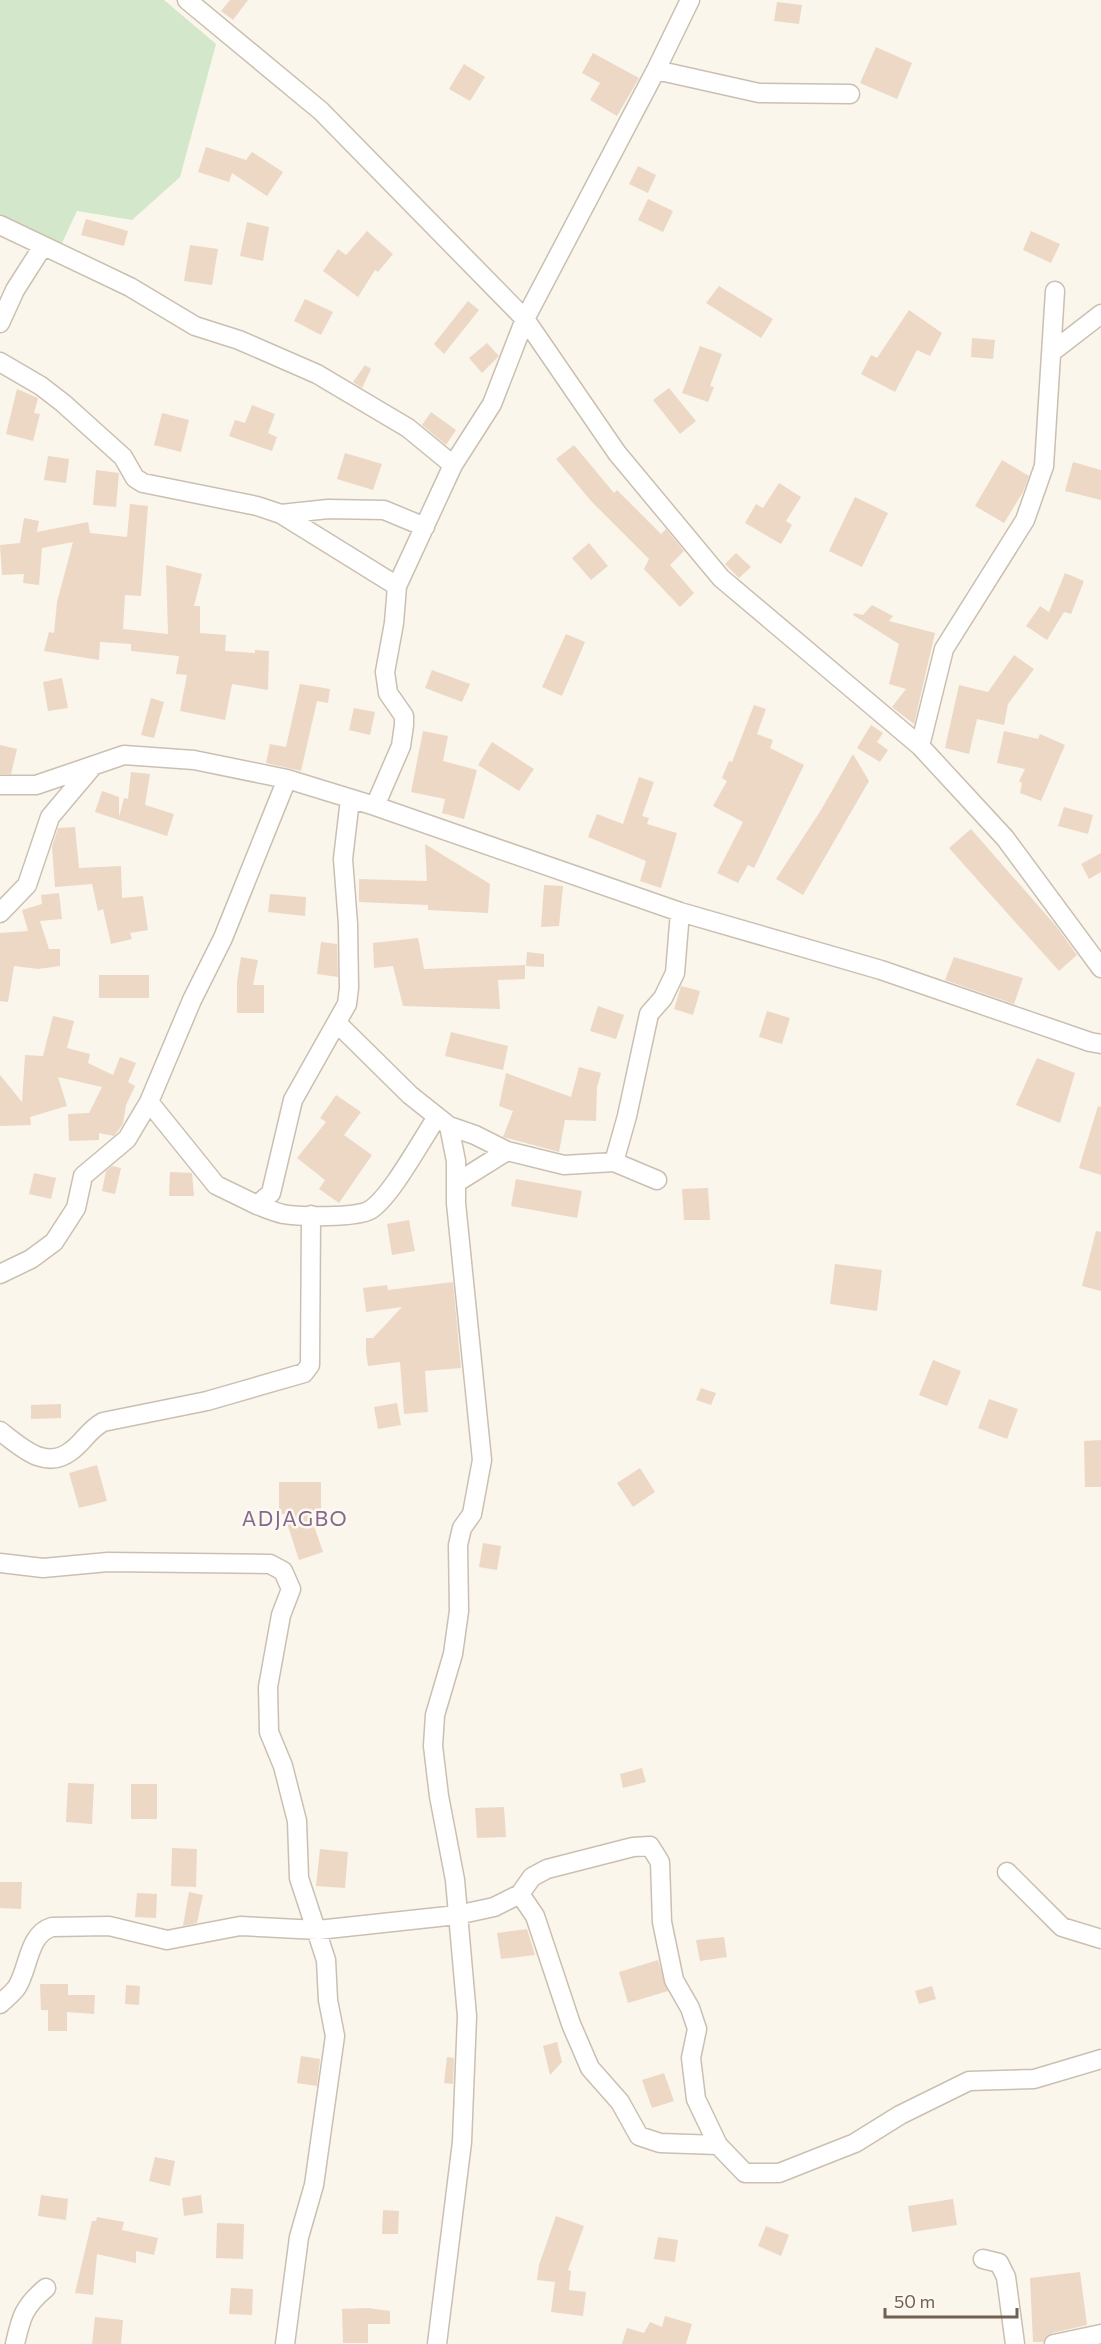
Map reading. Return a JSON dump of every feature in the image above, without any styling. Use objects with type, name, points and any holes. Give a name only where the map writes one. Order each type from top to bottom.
[{"type":"street","points":[[187,0],[321,111],[525,319],[618,453],[721,578],[920,746],[1005,838],[1101,968]]},
{"type":"street","points":[[375,806],[401,746],[404,725],[404,716],[388,693],[385,672],[394,623],[397,586],[453,465],[492,404],[525,319],[656,70],[690,0]]},
{"type":"street","points":[[656,70],[759,93],[850,94]]},
{"type":"street","points":[[0,225],[130,287],[195,326],[239,340],[317,374],[408,428],[453,465]]},
{"type":"street","points":[[0,323],[15,290],[43,246]]},
{"type":"street","points":[[920,746],[944,648],[1025,520],[1044,466],[1055,291]]},
{"type":"street","points":[[1052,352],[1101,314]]},
{"type":"street","points":[[0,362],[41,386],[63,403],[123,457],[135,478],[142,483],[257,506],[281,514],[397,586]]},
{"type":"street","points":[[281,514],[328,508],[384,510],[425,527]]},
{"type":"street","points":[[0,785],[36,785],[124,755],[194,760],[287,779],[375,806],[680,912],[881,970],[1101,1044]]},
{"type":"street","points":[[0,914],[27,885],[50,818],[95,765]]},
{"type":"street","points":[[0,1274],[31,1259],[54,1242],[76,1208],[83,1176],[127,1139],[149,1102],[192,1000],[223,938],[287,779]]},
{"type":"street","points":[[257,1205],[271,1193],[293,1100],[347,1004],[350,988],[343,859],[350,799]]},
{"type":"street","points":[[614,1162],[627,1116],[649,1014],[663,998],[675,973],[680,912]]},
{"type":"street","points":[[337,1023],[410,1095],[443,1121],[476,1134],[507,1151],[564,1165],[614,1162],[657,1180]]},
{"type":"street","points":[[149,1102],[216,1185],[257,1205],[283,1214],[311,1215],[370,1210],[383,1198],[443,1121]]},
{"type":"street","points":[[437,2344],[462,2142],[467,2016],[455,1880],[439,1796],[433,1746],[435,1715],[453,1654],[459,1611],[459,1545],[462,1528],[472,1514],[482,1460],[456,1203],[456,1183],[443,1121]]},
{"type":"street","points":[[456,1183],[507,1151]]},
{"type":"street","points":[[0,1431],[35,1457],[51,1460],[71,1451],[88,1431],[103,1422],[207,1401],[304,1373],[310,1365],[311,1215]]},
{"type":"street","points":[[0,1563],[44,1568],[108,1562],[270,1563],[283,1570],[291,1589],[281,1615],[268,1687],[269,1732],[283,1766],[297,1821],[300,1842],[300,1878],[326,1960],[328,2000],[334,2036],[314,2185],[300,2236],[285,2344]]},
{"type":"street","points":[[0,2004],[16,1988],[35,1941],[44,1929],[52,1927],[109,1926],[167,1940],[240,1926],[318,1930],[457,1915],[494,1907],[520,1894],[532,1877],[547,1869],[633,1847],[650,1846],[660,1862],[662,1922],[674,1980],[690,2008],[697,2029],[691,2058],[696,2099],[718,2145],[745,2172],[778,2173],[855,2143],[900,2115],[969,2081],[1034,2079],[1101,2059]]},
{"type":"street","points":[[1007,1872],[1062,1927],[1101,1939]]},
{"type":"street","points":[[520,1894],[535,1916],[571,2024],[590,2068],[620,2102],[639,2136],[660,2143],[718,2145]]},
{"type":"street","points":[[982,2259],[999,2263],[1006,2277],[1015,2344]]},
{"type":"street","points":[[15,2344],[21,2318],[29,2301],[46,2288]]},
{"type":"street","points":[[1054,2344],[1101,2334]]},
{"type":"green space","points":[[0,0],[164,0],[216,44],[180,177],[132,220],[77,211],[60,247],[0,217]]},
{"type":"building","points":[[230,0],[248,0],[233,20],[221,11]]},
{"type":"building","points":[[777,2],[802,5],[799,24],[774,21]]},
{"type":"building","points":[[876,47],[912,63],[897,99],[860,83]]},
{"type":"building","points":[[593,53],[639,78],[617,116],[590,100],[600,83],[582,73]]},
{"type":"building","points":[[464,64],[485,77],[470,101],[449,89]]},
{"type":"building","points":[[206,147],[246,160],[252,152],[283,172],[267,196],[232,173],[229,182],[198,172]]},
{"type":"building","points":[[638,166],[656,175],[648,193],[629,184]]},
{"type":"building","points":[[648,199],[673,211],[663,232],[638,220]]},
{"type":"building","points":[[86,219],[128,231],[124,246],[81,235]]},
{"type":"building","points":[[247,222],[269,227],[263,261],[240,256]]},
{"type":"building","points":[[367,231],[393,254],[378,272],[375,270],[358,297],[323,271],[338,249],[346,255]]},
{"type":"building","points":[[1031,231],[1060,244],[1051,263],[1023,250]]},
{"type":"building","points":[[190,245],[218,249],[212,285],[184,281]]},
{"type":"building","points":[[719,286],[773,319],[761,338],[706,303]]},
{"type":"building","points":[[305,299],[333,312],[321,335],[294,321]]},
{"type":"building","points":[[468,301],[479,310],[444,354],[434,344]]},
{"type":"building","points":[[909,310],[942,333],[930,356],[917,350],[895,392],[861,374],[871,355],[877,358]]},
{"type":"building","points":[[972,338],[995,340],[993,359],[971,357]]},
{"type":"building","points":[[487,343],[499,356],[482,373],[469,358]]},
{"type":"building","points":[[700,346],[722,354],[710,386],[714,387],[708,402],[682,393]]},
{"type":"building","points":[[365,365],[371,369],[362,388],[353,382]]},
{"type":"building","points":[[669,388],[696,421],[680,434],[653,400]]},
{"type":"building","points":[[17,389],[38,398],[34,413],[40,414],[33,441],[6,434]]},
{"type":"building","points":[[252,405],[275,414],[268,433],[277,437],[272,451],[229,436],[235,420],[245,423]]},
{"type":"building","points":[[431,412],[456,430],[446,445],[422,425]]},
{"type":"building","points":[[162,413],[189,420],[181,452],[154,445]]},
{"type":"building","points":[[574,445],[614,493],[617,490],[661,534],[666,529],[684,551],[670,565],[694,593],[680,607],[644,569],[649,559],[591,501],[556,459]]},
{"type":"building","points":[[345,453],[382,464],[373,490],[337,479]]},
{"type":"building","points":[[48,456],[69,459],[66,483],[44,480]]},
{"type":"building","points":[[1002,460],[1029,476],[1023,492],[1004,523],[975,506]]},
{"type":"building","points":[[1073,462],[1101,470],[1101,500],[1065,491]]},
{"type":"building","points":[[96,470],[119,473],[116,507],[93,505]]},
{"type":"building","points":[[779,483],[801,497],[786,521],[792,525],[781,544],[745,523],[756,504],[763,508]]},
{"type":"building","points":[[855,497],[888,513],[862,567],[829,551]]},
{"type":"building","points":[[130,504],[148,506],[141,596],[125,595],[123,629],[168,634],[166,565],[202,574],[194,606],[200,606],[200,633],[226,635],[225,651],[255,653],[255,650],[269,651],[268,690],[232,684],[225,720],[180,711],[187,675],[176,674],[179,656],[131,651],[131,644],[100,642],[99,660],[44,651],[49,632],[54,633],[57,602],[73,542],[42,548],[39,585],[23,583],[24,574],[2,575],[0,545],[20,543],[24,518],[39,521],[37,532],[88,522],[90,533],[127,537]]},
{"type":"building","points":[[589,543],[608,566],[591,580],[572,558]]},
{"type":"building","points":[[736,553],[751,567],[739,578],[725,564]]},
{"type":"building","points":[[1065,573],[1084,581],[1071,614],[1064,612],[1047,640],[1026,626],[1040,606],[1049,612]]},
{"type":"building","points":[[872,605],[893,616],[889,621],[935,633],[914,724],[892,707],[906,689],[889,684],[899,644],[853,615],[854,613],[863,615]]},
{"type":"building","points":[[566,634],[585,642],[562,696],[542,687]]},
{"type":"building","points":[[1014,655],[1034,669],[1008,704],[1004,725],[977,719],[969,754],[945,748],[959,685],[988,692]]},
{"type":"building","points":[[432,670],[470,684],[462,702],[425,688]]},
{"type":"building","points":[[62,678],[68,708],[48,711],[43,682]]},
{"type":"building","points":[[300,684],[330,689],[328,703],[317,701],[301,771],[266,763],[270,744],[286,747]]},
{"type":"building","points":[[151,698],[164,702],[154,738],[141,735]]},
{"type":"building","points":[[754,705],[766,709],[757,734],[773,740],[770,748],[804,765],[754,868],[748,865],[738,883],[717,873],[743,822],[713,806],[727,781],[722,778],[729,761],[732,762]]},
{"type":"building","points":[[354,708],[375,712],[370,735],[349,730]]},
{"type":"building","points":[[871,725],[883,733],[877,742],[888,750],[880,762],[857,748]]},
{"type":"building","points":[[423,731],[448,736],[443,761],[477,770],[464,819],[442,813],[445,799],[411,792]]},
{"type":"building","points":[[1004,731],[1038,739],[1040,734],[1065,745],[1041,801],[1020,793],[1022,783],[1019,781],[1025,769],[997,763]]},
{"type":"building","points":[[492,742],[534,769],[519,791],[478,765]]},
{"type":"building","points":[[0,745],[17,749],[11,774],[0,774]]},
{"type":"building","points":[[853,754],[869,781],[803,895],[776,879],[821,810]]},
{"type":"building","points":[[131,772],[150,774],[145,805],[174,814],[167,836],[95,812],[102,791],[119,797],[119,817],[124,798],[128,799]]},
{"type":"building","points":[[639,777],[654,782],[642,816],[649,818],[647,824],[677,833],[661,888],[640,881],[646,861],[588,837],[597,814],[623,824]]},
{"type":"building","points":[[1064,807],[1093,815],[1088,834],[1058,826]]},
{"type":"building","points":[[75,827],[79,868],[121,866],[122,898],[143,896],[148,930],[130,933],[132,939],[111,944],[103,909],[98,911],[92,884],[55,887],[52,847],[58,828]]},
{"type":"building","points":[[971,829],[1056,926],[1077,955],[1059,971],[949,848]]},
{"type":"building","points":[[425,844],[490,884],[488,913],[428,910],[428,905],[359,902],[359,879],[427,881]]},
{"type":"building","points":[[1101,853],[1101,872],[1089,879],[1081,864]]},
{"type":"building","points":[[544,885],[563,886],[559,926],[541,927]]},
{"type":"building","points":[[59,893],[62,919],[40,921],[49,949],[60,949],[60,966],[38,969],[14,966],[8,1002],[0,1001],[0,933],[28,931],[22,910],[42,904],[41,895]]},
{"type":"building","points":[[270,894],[306,897],[305,916],[268,912]]},
{"type":"building","points":[[418,938],[424,969],[525,965],[525,979],[498,980],[500,1009],[403,1006],[393,966],[374,968],[373,943]]},
{"type":"building","points":[[321,942],[337,944],[338,977],[317,974]]},
{"type":"building","points":[[527,952],[544,954],[544,967],[526,966]]},
{"type":"building","points":[[241,957],[258,960],[253,985],[264,985],[264,1013],[237,1013],[237,981]]},
{"type":"building","points":[[954,957],[1023,978],[1014,1004],[945,980]]},
{"type":"building","points":[[99,975],[149,975],[149,998],[99,998]]},
{"type":"building","points":[[681,986],[700,991],[693,1015],[674,1009]]},
{"type":"building","points":[[598,1006],[624,1015],[616,1039],[590,1031]]},
{"type":"building","points":[[767,1011],[790,1018],[782,1044],[759,1037]]},
{"type":"building","points":[[53,1016],[74,1021],[67,1048],[90,1054],[88,1063],[113,1075],[120,1057],[136,1063],[128,1082],[135,1086],[126,1105],[123,1124],[114,1136],[99,1133],[99,1140],[69,1141],[68,1114],[89,1113],[102,1087],[58,1077],[67,1106],[30,1117],[31,1125],[0,1126],[0,1075],[22,1102],[25,1055],[43,1056]]},
{"type":"building","points":[[451,1032],[508,1046],[503,1070],[445,1056]]},
{"type":"building","points":[[1037,1058],[1075,1073],[1060,1123],[1016,1105]]},
{"type":"building","points":[[579,1067],[601,1073],[597,1087],[596,1121],[565,1120],[559,1152],[503,1137],[513,1111],[499,1106],[506,1073],[571,1097]]},
{"type":"building","points":[[336,1095],[361,1112],[344,1135],[372,1155],[339,1203],[319,1189],[325,1180],[297,1158],[326,1122],[320,1118]]},
{"type":"building","points":[[1098,1106],[1101,1107],[1101,1175],[1079,1168]]},
{"type":"building","points":[[112,1166],[121,1168],[115,1194],[102,1191],[106,1171]]},
{"type":"building","points":[[170,1172],[192,1173],[194,1196],[169,1196]]},
{"type":"building","points":[[34,1173],[56,1178],[51,1199],[29,1194]]},
{"type":"building","points":[[516,1179],[582,1191],[577,1218],[511,1206]]},
{"type":"building","points":[[708,1188],[710,1220],[684,1220],[682,1189]]},
{"type":"building","points":[[409,1220],[415,1251],[392,1255],[387,1224]]},
{"type":"building","points":[[1096,1231],[1101,1232],[1101,1291],[1082,1286]]},
{"type":"building","points":[[835,1264],[882,1270],[877,1311],[830,1304]]},
{"type":"building","points":[[453,1282],[461,1368],[425,1371],[428,1412],[404,1414],[400,1362],[368,1366],[366,1352],[366,1338],[373,1338],[402,1307],[366,1312],[363,1288],[387,1285],[388,1290]]},
{"type":"building","points":[[933,1360],[961,1371],[947,1406],[919,1395]]},
{"type":"building","points":[[701,1388],[716,1393],[711,1405],[696,1400]]},
{"type":"building","points":[[989,1399],[1018,1409],[1007,1439],[978,1428]]},
{"type":"building","points":[[397,1403],[401,1425],[378,1429],[374,1407]]},
{"type":"building","points":[[61,1404],[61,1418],[31,1419],[31,1405]]},
{"type":"building","points":[[1101,1440],[1101,1487],[1085,1487],[1084,1441]]},
{"type":"building","points":[[97,1465],[107,1501],[79,1508],[69,1473]]},
{"type":"building","points":[[640,1468],[655,1492],[633,1507],[617,1483]]},
{"type":"building","points":[[279,1482],[321,1482],[321,1514],[310,1514],[323,1552],[299,1560],[284,1514],[279,1514]]},
{"type":"building","points":[[483,1543],[501,1546],[497,1570],[479,1567]]},
{"type":"building","points":[[642,1768],[646,1782],[623,1788],[620,1774]]},
{"type":"building","points":[[68,1783],[94,1784],[92,1824],[66,1822]]},
{"type":"building","points":[[131,1784],[157,1784],[157,1819],[131,1819]]},
{"type":"building","points":[[504,1807],[506,1837],[477,1838],[475,1808]]},
{"type":"building","points":[[172,1848],[197,1849],[196,1887],[171,1886]]},
{"type":"building","points":[[320,1849],[348,1852],[345,1888],[316,1886]]},
{"type":"building","points":[[0,1882],[22,1882],[21,1909],[0,1908]]},
{"type":"building","points":[[189,1892],[203,1895],[197,1923],[183,1926]]},
{"type":"building","points":[[137,1893],[157,1894],[156,1918],[135,1917]]},
{"type":"building","points":[[527,1929],[535,1955],[501,1959],[497,1933]]},
{"type":"building","points":[[724,1937],[727,1957],[700,1961],[696,1940]]},
{"type":"building","points":[[658,1960],[668,1991],[628,2003],[619,1972]]},
{"type":"building","points":[[40,1984],[68,1984],[68,1995],[95,1995],[94,2014],[67,2012],[67,2031],[48,2031],[48,2010],[41,2010]]},
{"type":"building","points":[[126,1985],[140,1986],[139,2005],[125,2004]]},
{"type":"building","points":[[932,1986],[936,1999],[919,2004],[915,1991]]},
{"type":"building","points":[[557,2042],[562,2062],[550,2075],[543,2046]]},
{"type":"building","points":[[301,2056],[320,2059],[317,2086],[297,2083]]},
{"type":"building","points":[[447,2057],[454,2058],[453,2084],[444,2083]]},
{"type":"building","points":[[664,2073],[674,2101],[652,2108],[642,2080]]},
{"type":"building","points":[[155,2157],[175,2161],[170,2186],[149,2181]]},
{"type":"building","points":[[41,2195],[68,2199],[66,2220],[38,2216]]},
{"type":"building","points":[[201,2195],[203,2213],[184,2216],[182,2198]]},
{"type":"building","points":[[953,2199],[957,2225],[912,2232],[908,2206]]},
{"type":"building","points":[[383,2210],[399,2211],[398,2234],[382,2234]]},
{"type":"building","points":[[556,2216],[584,2226],[568,2270],[571,2271],[569,2290],[586,2292],[583,2316],[551,2312],[555,2282],[537,2280],[539,2265]]},
{"type":"building","points":[[97,2217],[124,2222],[122,2230],[158,2238],[154,2255],[136,2251],[136,2263],[97,2254],[93,2295],[75,2293],[92,2221],[96,2221]]},
{"type":"building","points":[[217,2223],[244,2224],[243,2259],[216,2258]]},
{"type":"building","points":[[766,2226],[789,2235],[781,2256],[758,2246]]},
{"type":"building","points":[[658,2237],[678,2240],[675,2262],[654,2259]]},
{"type":"building","points":[[1080,2272],[1087,2325],[1052,2333],[1043,2342],[1033,2342],[1030,2278]]},
{"type":"building","points":[[231,2288],[253,2289],[252,2315],[229,2314]]},
{"type":"building","points":[[368,2308],[390,2311],[390,2324],[368,2324],[368,2343],[343,2343],[342,2309]]},
{"type":"building","points":[[665,2316],[692,2324],[686,2344],[622,2344],[627,2328],[644,2333],[650,2322],[662,2327]]},
{"type":"building","points":[[95,2317],[123,2320],[121,2344],[92,2344]]},
{"type":"district","name":"ADJAGBO","points":[[295,1519]]}]
